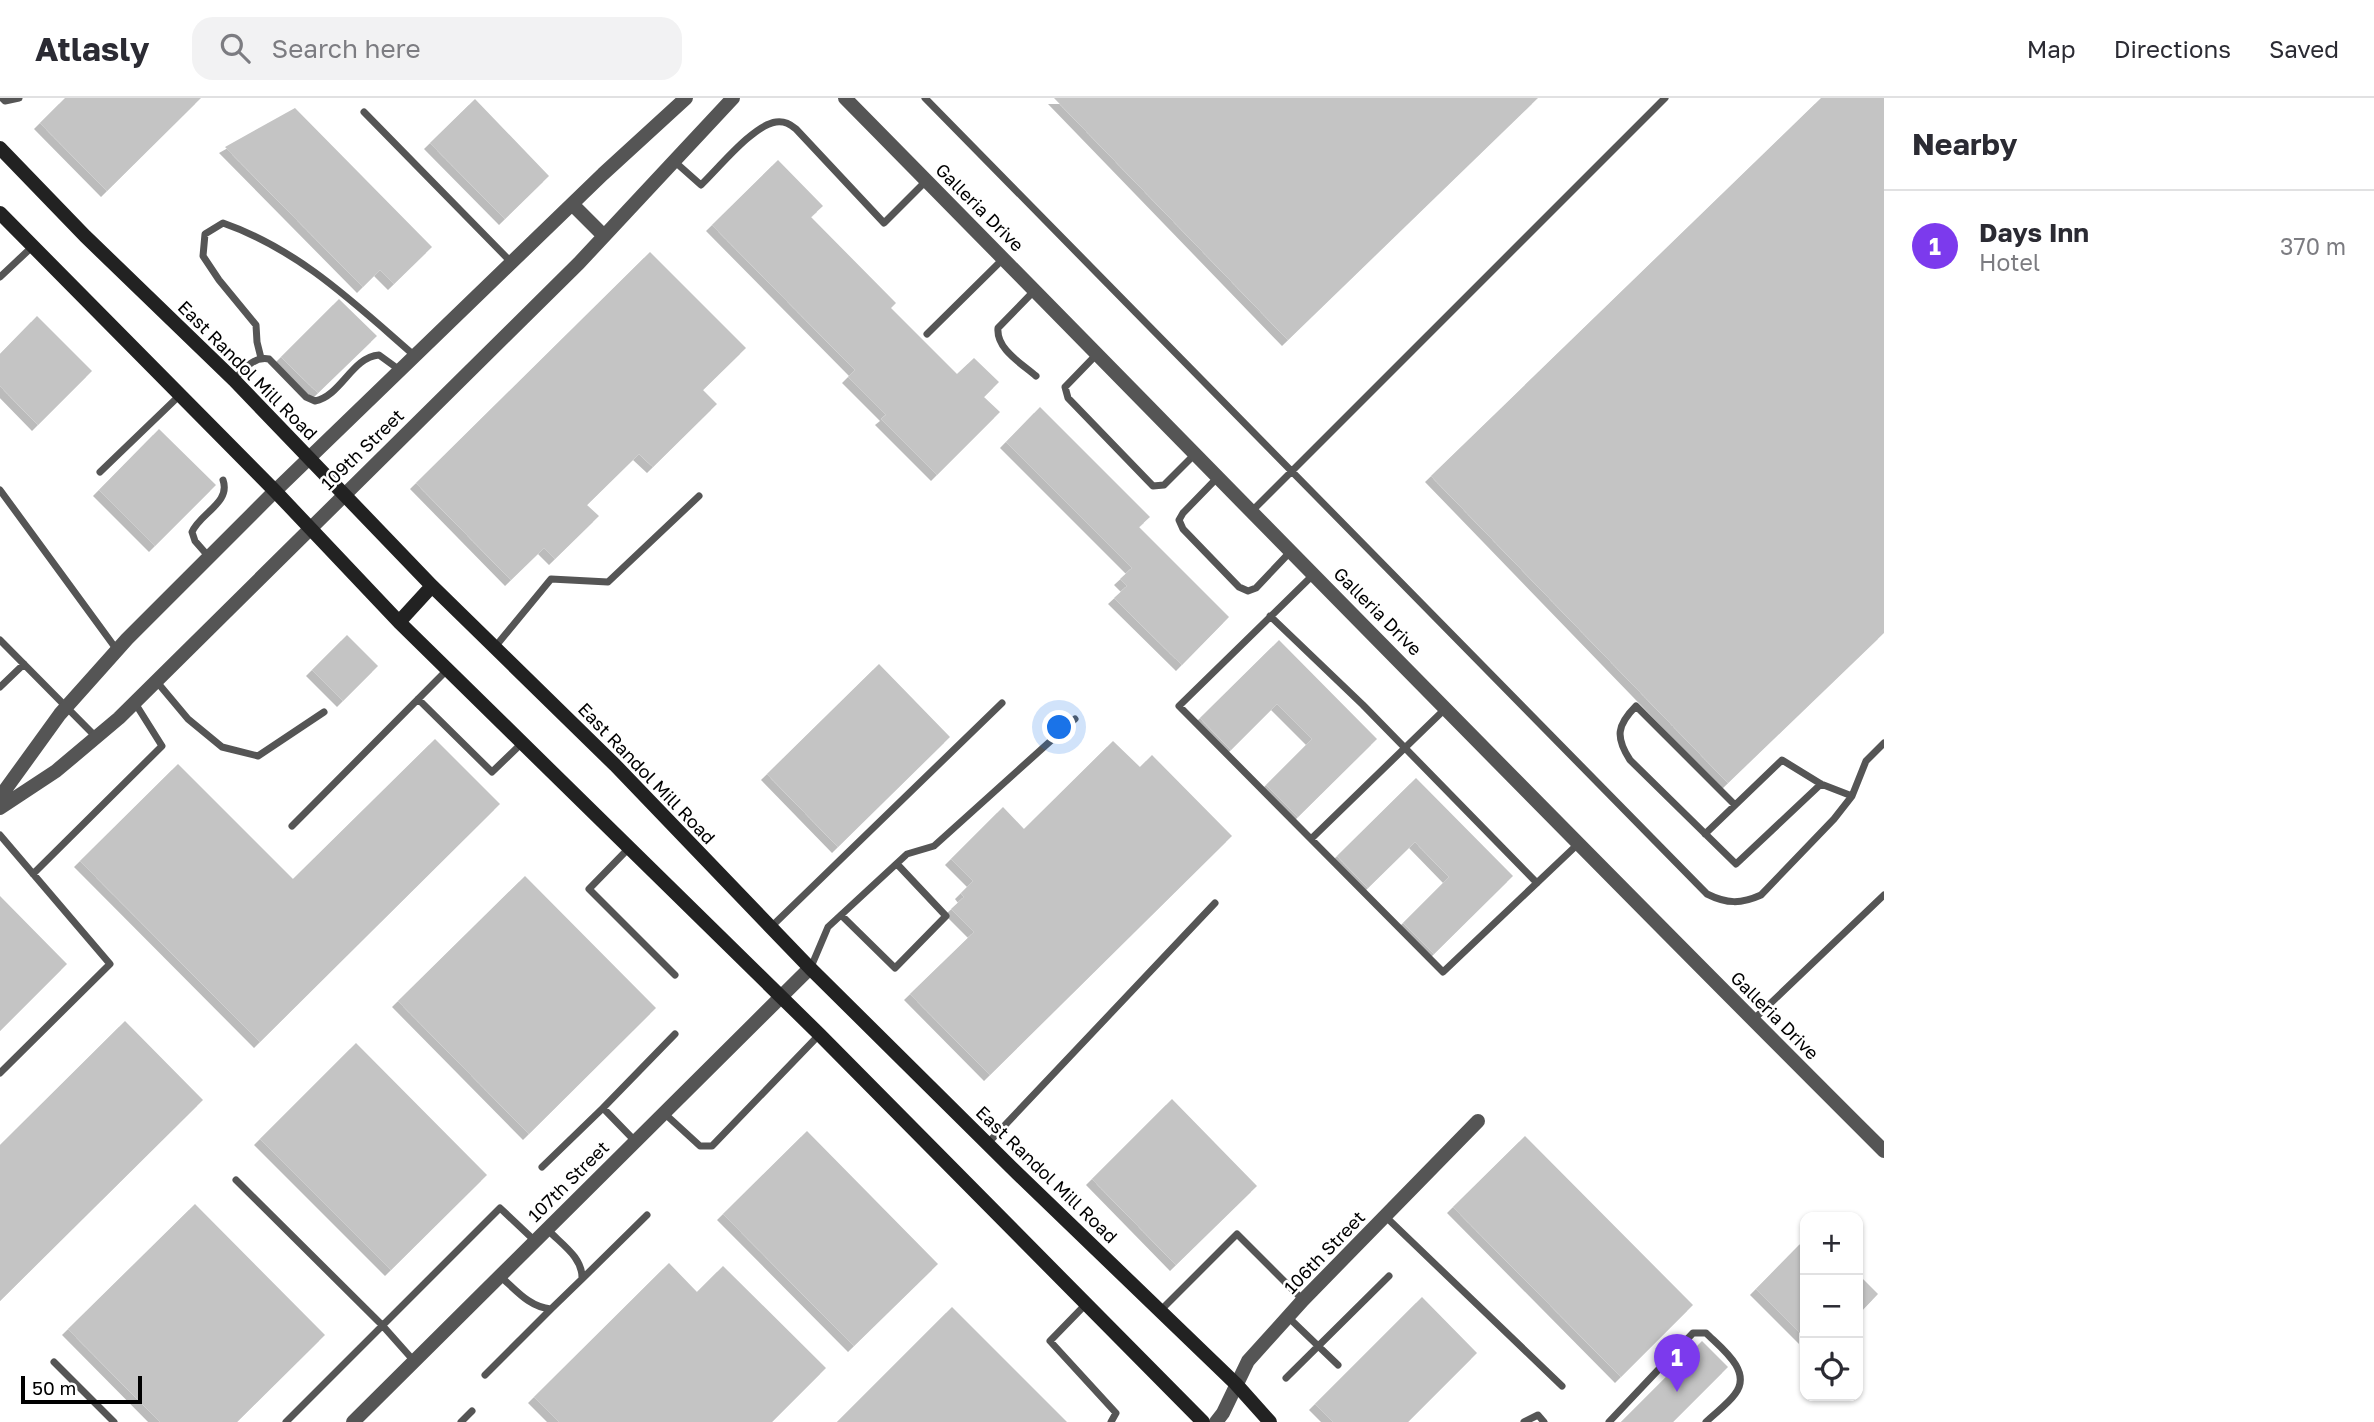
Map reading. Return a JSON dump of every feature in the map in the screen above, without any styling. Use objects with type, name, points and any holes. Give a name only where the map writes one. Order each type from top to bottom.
[{"type":"main road","name":"East Randol Mill Road","points":[[0,148],[85,236],[234,380],[432,586],[615,765],[810,968],[1236,1384],[1270,1422]]},
{"type":"main road","points":[[0,212],[275,491],[399,622],[819,1034],[1203,1422]]},
{"type":"main road","points":[[399,622],[432,586]]},
{"type":"street","name":"109th Street","points":[[0,797],[66,707],[209,557],[572,204],[686,98]]},
{"type":"street","name":"109th Street","points":[[0,808],[57,771],[135,703],[604,236],[733,98]]},
{"type":"street","name":"Galleria Drive","points":[[845,98],[1884,1151]]},
{"type":"street","points":[[572,204],[604,236]]},
{"type":"street","name":"107th Street","points":[[352,1422],[810,968]]},
{"type":"street","name":"106th Street","points":[[1216,1422],[1248,1361],[1303,1300],[1478,1121]]},
{"type":"lane","points":[[2,98],[5,101],[19,98]]},
{"type":"lane","points":[[925,98],[1707,894],[1734,902],[1748,901],[1761,895],[1852,796],[1866,761],[1884,743]]},
{"type":"lane","points":[[1252,511],[1665,98]]},
{"type":"lane","points":[[363,113],[512,263]]},
{"type":"lane","points":[[674,161],[701,185],[751,136],[777,122],[788,123],[796,129],[884,223],[926,180]]},
{"type":"lane","points":[[261,358],[256,325],[219,280],[204,256],[205,233],[223,223],[254,234],[344,292],[415,357]]},
{"type":"lane","points":[[0,276],[34,246]]},
{"type":"lane","points":[[927,334],[1004,259]]},
{"type":"lane","points":[[1035,290],[998,328],[997,337],[1004,348],[1035,376]]},
{"type":"lane","points":[[1097,354],[1065,387],[1068,398],[1153,486],[1164,485],[1195,453]]},
{"type":"lane","points":[[234,380],[248,365],[261,358],[269,359],[306,397],[315,401],[326,397],[368,356],[379,355],[401,371]]},
{"type":"lane","points":[[100,472],[181,395]]},
{"type":"lane","points":[[1218,477],[1183,513],[1180,520],[1183,529],[1239,587],[1248,591],[1256,588],[1291,551]]},
{"type":"lane","points":[[209,557],[195,541],[192,532],[195,523],[224,496],[226,489],[223,480]]},
{"type":"lane","points":[[0,490],[117,651]]},
{"type":"lane","points":[[495,647],[551,579],[608,582],[699,496]]},
{"type":"lane","points":[[1314,574],[1179,706],[1443,972],[1579,842]]},
{"type":"lane","points":[[1270,616],[1363,705],[1536,883]]},
{"type":"lane","points":[[0,640],[96,737]]},
{"type":"lane","points":[[0,687],[24,664]]},
{"type":"lane","points":[[292,826],[447,669]]},
{"type":"lane","points":[[156,681],[188,719],[222,747],[258,756],[324,712]]},
{"type":"lane","points":[[418,698],[492,772],[522,743]]},
{"type":"lane","points":[[33,874],[162,746],[135,703]]},
{"type":"lane","points":[[771,927],[1002,704]]},
{"type":"lane","points":[[1735,805],[1636,706],[1625,718],[1620,728],[1622,748],[1630,760],[1736,864],[1821,784]]},
{"type":"lane","points":[[1311,839],[1446,708]]},
{"type":"lane","points":[[810,968],[828,928],[841,915],[907,854],[934,846],[1075,719]]},
{"type":"lane","points":[[1705,834],[1782,760],[1821,784],[1852,796]]},
{"type":"lane","points":[[0,835],[110,964],[0,1073]]},
{"type":"lane","points":[[629,848],[589,889],[675,975]]},
{"type":"lane","points":[[841,915],[895,968],[946,916],[897,864]]},
{"type":"lane","points":[[1753,1020],[1884,895]]},
{"type":"lane","points":[[988,1143],[1215,903]]},
{"type":"lane","points":[[542,1167],[675,1034]]},
{"type":"lane","points":[[664,1113],[700,1146],[712,1146],[819,1034]]},
{"type":"lane","points":[[603,1108],[636,1141]]},
{"type":"lane","points":[[236,1180],[383,1325],[414,1361]]},
{"type":"lane","points":[[286,1422],[500,1208],[535,1241]]},
{"type":"lane","points":[[485,1375],[647,1215]]},
{"type":"lane","points":[[1386,1217],[1562,1386]]},
{"type":"lane","points":[[547,1229],[577,1259],[582,1269],[582,1279]]},
{"type":"lane","points":[[1160,1311],[1237,1234],[1303,1300]]},
{"type":"lane","points":[[500,1276],[529,1303],[538,1308],[551,1309]]},
{"type":"lane","points":[[1286,1378],[1389,1276]]},
{"type":"lane","points":[[1087,1303],[1050,1341],[1116,1413],[1111,1422]]},
{"type":"lane","points":[[1288,1317],[1338,1365]]},
{"type":"lane","points":[[1609,1422],[1693,1333],[1706,1333],[1735,1362],[1740,1372],[1737,1392],[1706,1422]]},
{"type":"lane","points":[[54,1362],[114,1422]]},
{"type":"lane","points":[[461,1422],[472,1411]]},
{"type":"lane","points":[[1524,1422],[1538,1415],[1545,1422]]},
{"type":"building","points":[[65,98],[201,98],[107,191],[40,123]]},
{"type":"building","points":[[1054,98],[1538,98],[1288,340]]},
{"type":"building","points":[[1821,98],[1884,98],[1884,633],[1728,783],[1431,476]]},
{"type":"building","points":[[475,99],[549,176],[505,219],[430,143]]},
{"type":"building","points":[[295,108],[432,247],[394,284],[380,270],[363,287],[225,147]]},
{"type":"building","points":[[778,160],[823,206],[811,217],[896,303],[891,308],[957,374],[974,358],[999,382],[984,397],[1000,412],[937,475],[881,419],[886,415],[848,377],[855,370],[712,225]]},
{"type":"building","points":[[650,252],[746,348],[703,390],[717,404],[653,467],[639,454],[587,505],[599,516],[555,559],[544,548],[511,580],[416,483]]},
{"type":"building","points":[[339,299],[377,336],[318,393],[281,357]]},
{"type":"building","points":[[37,316],[92,371],[38,425],[0,386],[0,354]]},
{"type":"building","points":[[1040,407],[1150,517],[1139,527],[1229,617],[1182,665],[1114,598],[1127,586],[1120,579],[1132,568],[1006,442]]},
{"type":"building","points":[[159,429],[216,485],[155,546],[99,490]]},
{"type":"building","points":[[347,635],[378,666],[343,701],[312,670]]},
{"type":"building","points":[[1279,640],[1377,739],[1298,817],[1266,785],[1312,739],[1277,704],[1231,750],[1200,718]]},
{"type":"building","points":[[879,664],[950,737],[838,847],[767,774]]},
{"type":"building","points":[[435,739],[500,804],[260,1042],[80,861],[178,764],[293,879]]},
{"type":"building","points":[[1113,741],[1140,767],[1152,755],[1232,836],[990,1075],[910,994],[974,932],[951,909],[964,897],[961,893],[973,881],[951,859],[1003,807],[1024,829]]},
{"type":"building","points":[[1416,778],[1513,876],[1434,954],[1403,923],[1449,877],[1415,842],[1368,888],[1337,856]]},
{"type":"building","points":[[525,876],[656,1008],[529,1134],[398,1001]]},
{"type":"building","points":[[0,896],[67,964],[0,1031]]},
{"type":"building","points":[[125,1021],[203,1100],[0,1301],[0,1145]]},
{"type":"building","points":[[356,1043],[487,1175],[391,1270],[260,1139]]},
{"type":"building","points":[[1172,1099],[1257,1186],[1176,1265],[1092,1179]]},
{"type":"building","points":[[807,1131],[938,1264],[854,1346],[723,1214]]},
{"type":"building","points":[[1525,1136],[1693,1305],[1621,1377],[1453,1207]]},
{"type":"building","points":[[195,1204],[325,1335],[237,1422],[160,1422],[68,1329]]},
{"type":"building","points":[[1800,1244],[1800,1333],[1756,1289]]},
{"type":"building","points":[[669,1263],[697,1292],[723,1266],[826,1368],[772,1422],[559,1422],[534,1397]]},
{"type":"building","points":[[1863,1279],[1878,1294],[1863,1310]]},
{"type":"building","points":[[1422,1297],[1477,1353],[1408,1422],[1333,1422],[1315,1404]]},
{"type":"building","points":[[952,1307],[1067,1422],[837,1422]]},
{"type":"building","points":[[1702,1341],[1728,1367],[1673,1422],[1621,1422]]},
{"type":"place","name":"Days Inn","points":[[1677,1392]]}]
